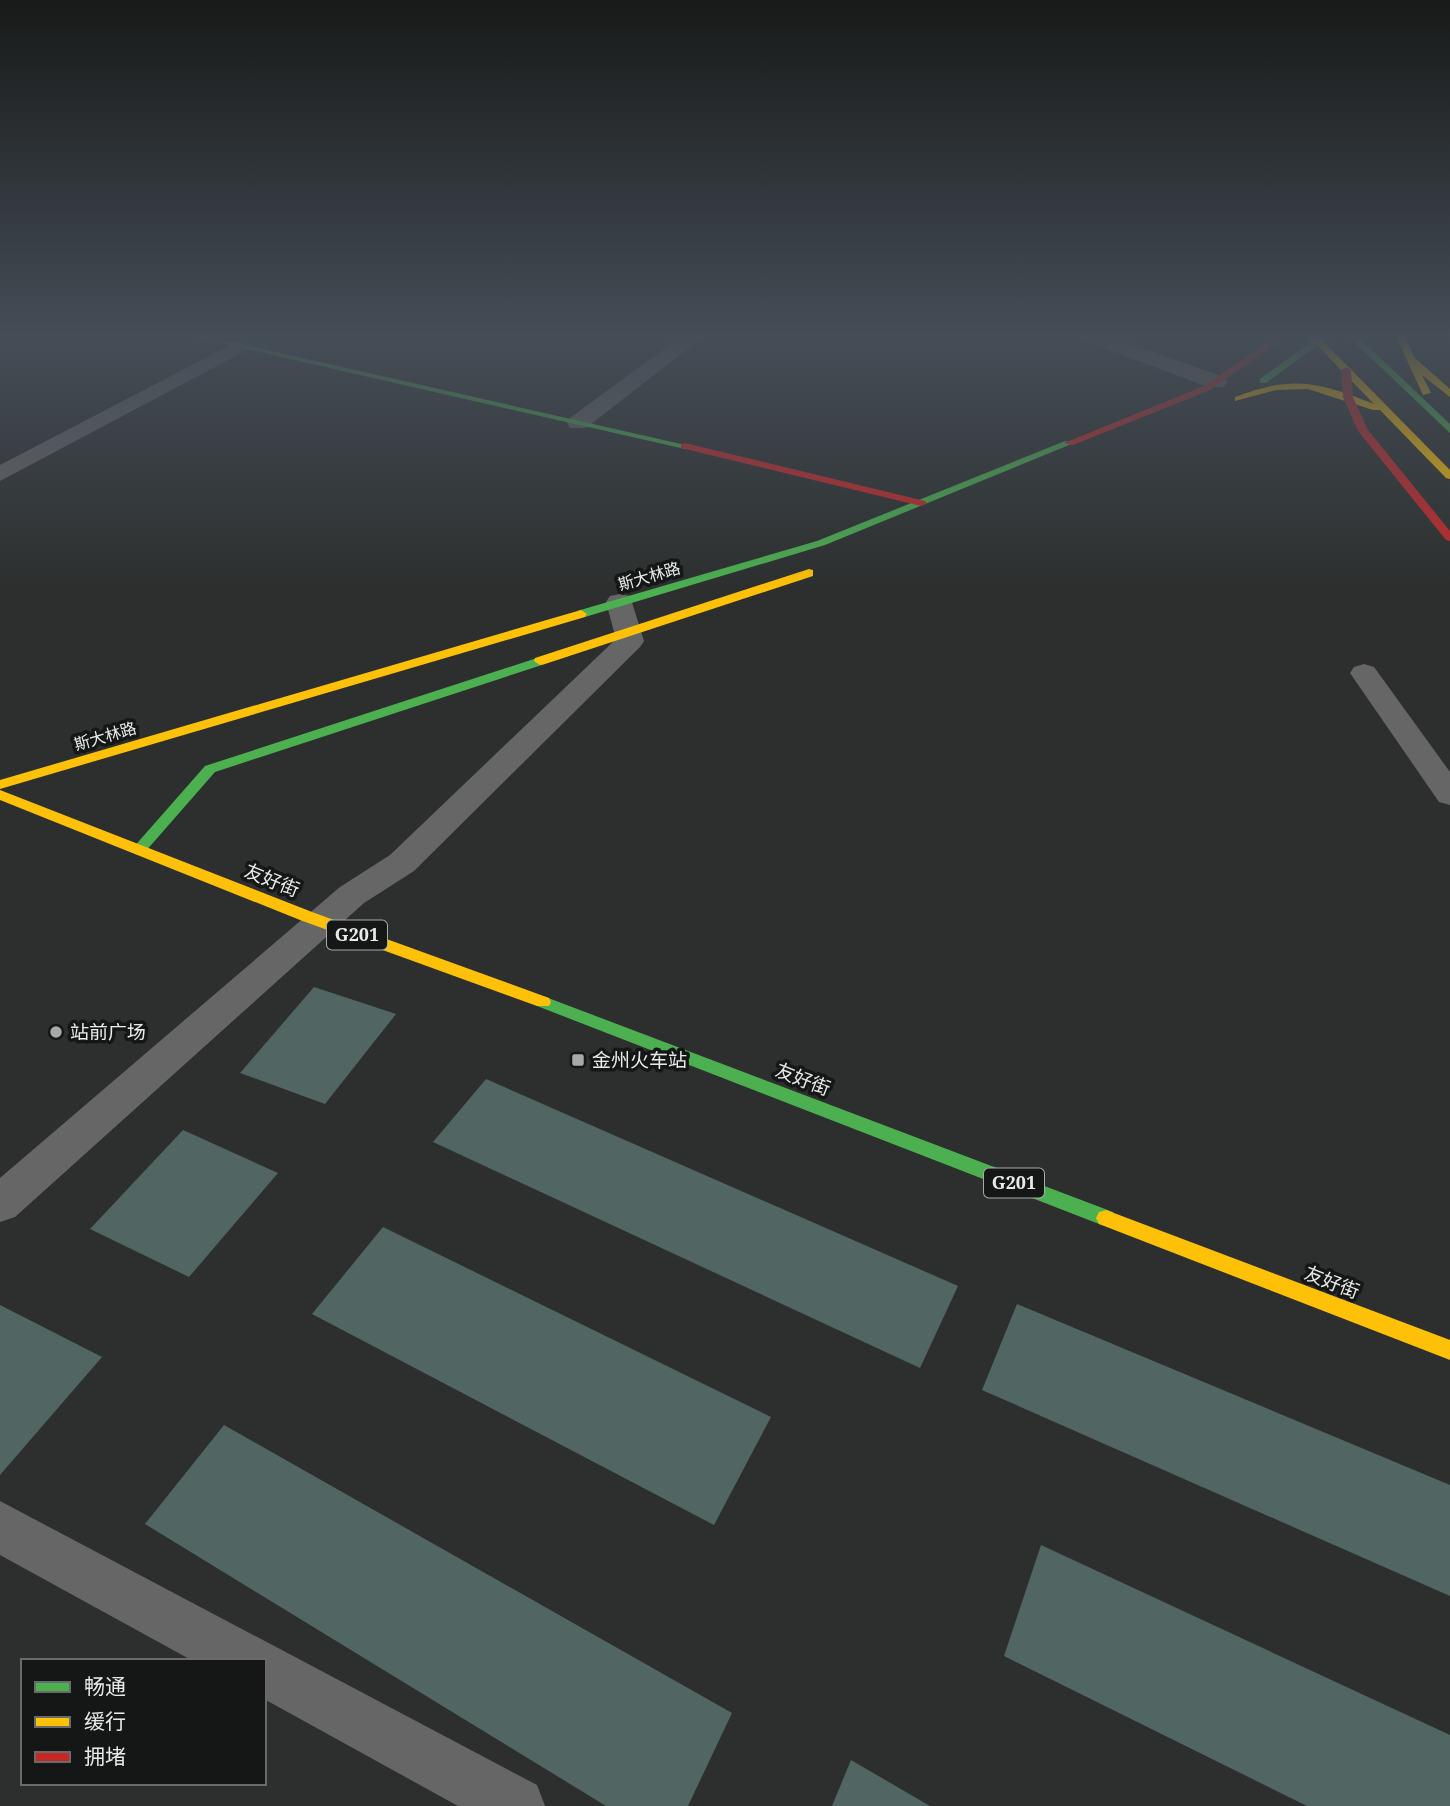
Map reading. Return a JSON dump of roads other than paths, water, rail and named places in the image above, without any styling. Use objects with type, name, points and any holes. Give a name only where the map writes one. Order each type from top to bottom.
[{"type":"main road","points":[[566,420],[921,503]]},
{"type":"main road","name":"斯大林路","points":[[140,849],[210,769],[821,543],[1123,420]]},
{"type":"main road","points":[[1358,420],[1363,431],[1450,538]]},
{"type":"main road","points":[[1396,420],[1450,476]]},
{"type":"main road","name":"斯大林路","points":[[0,785],[624,617],[821,569]]},
{"type":"main road","name":"G201","points":[[0,795],[140,849]]},
{"type":"main road","name":"友好街","points":[[140,849],[321,922],[578,1015],[1450,1350]]},
{"type":"street","points":[[0,474],[101,420]]},
{"type":"street","points":[[578,423],[582,420]]},
{"type":"street","points":[[7,1187],[352,895],[402,863],[630,641],[624,617]]},
{"type":"street","points":[[1364,673],[1450,796]]},
{"type":"street","points":[[0,1527],[244,1659]]},
{"type":"street","points":[[266,1671],[516,1806]]},
{"type":"place","name":"站前广场","points":[[56,1032]]},
{"type":"place","name":"金州火车站","points":[[578,1060]]}]
